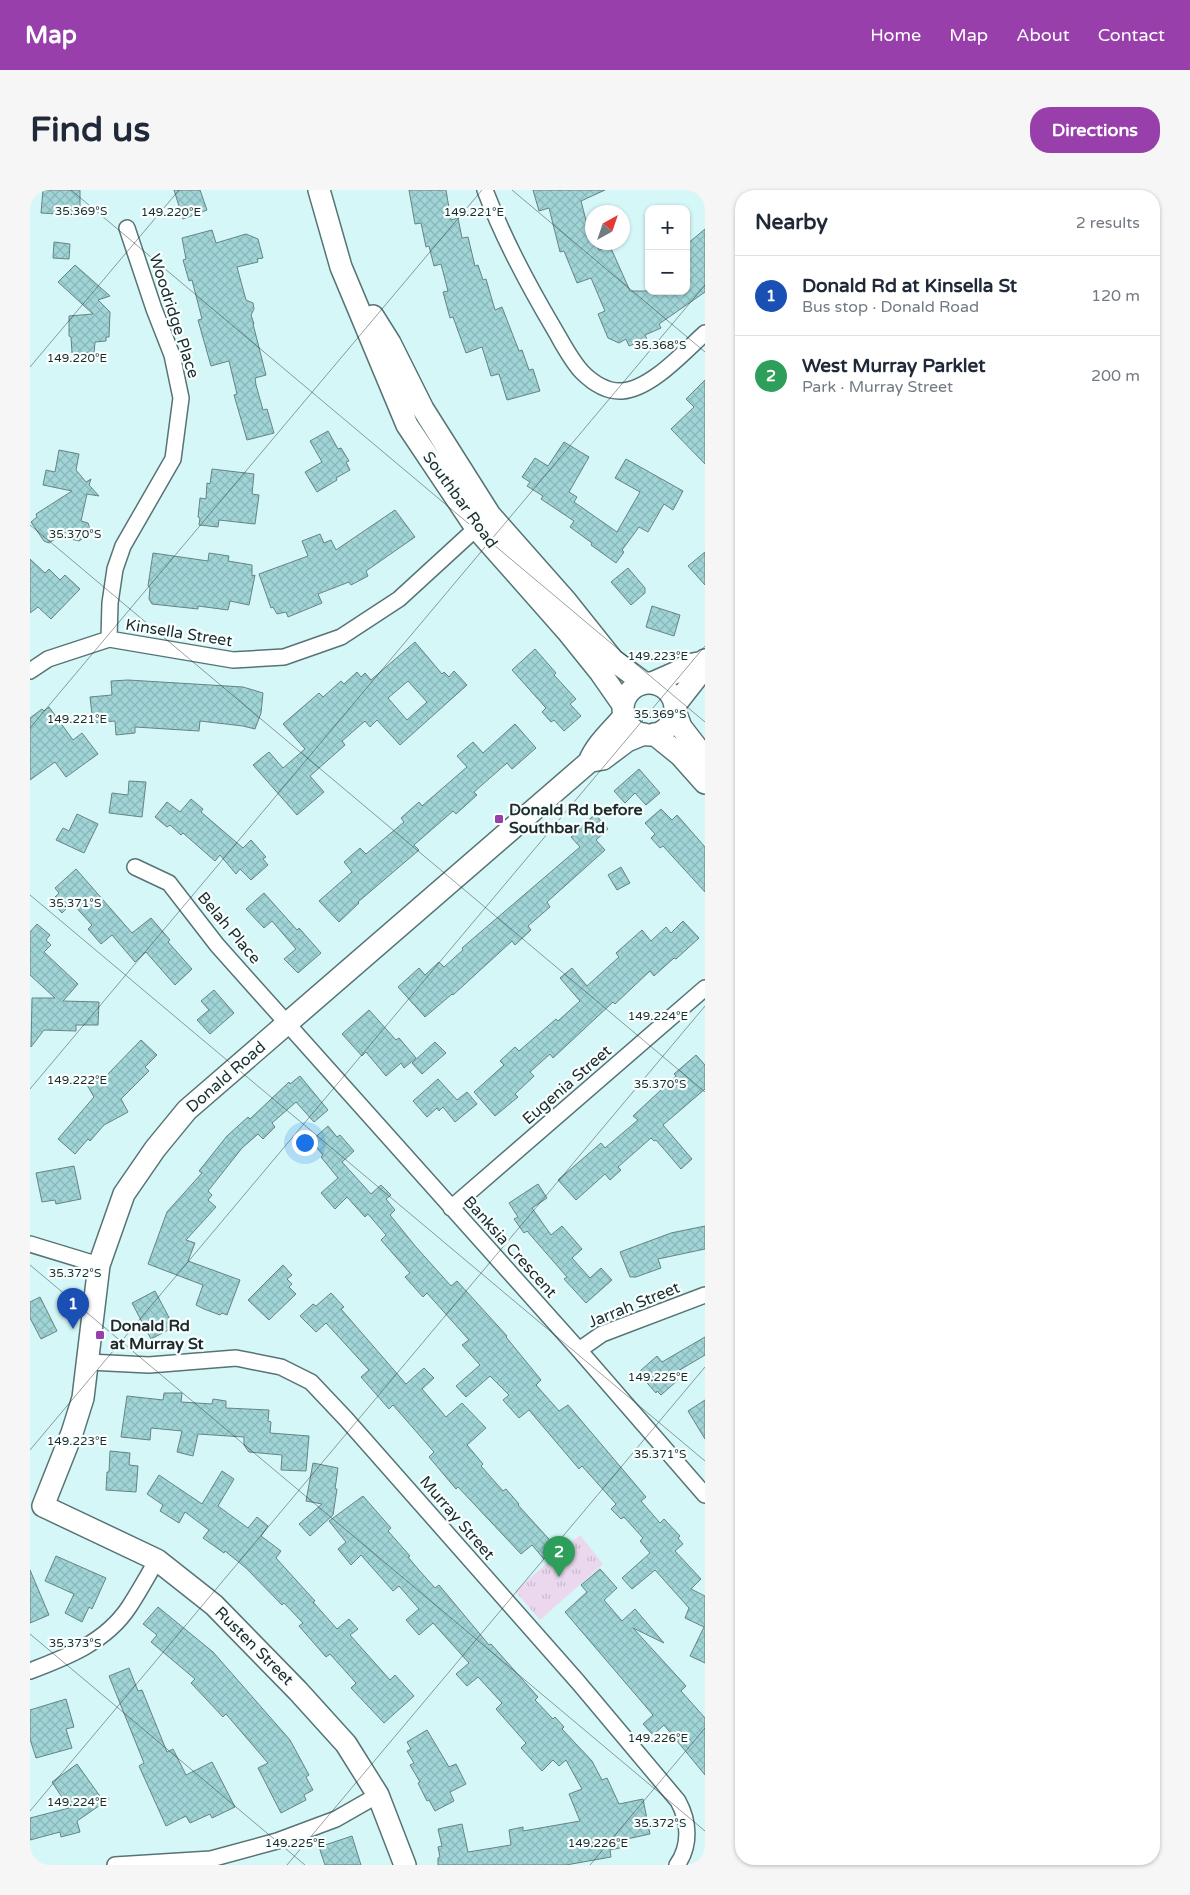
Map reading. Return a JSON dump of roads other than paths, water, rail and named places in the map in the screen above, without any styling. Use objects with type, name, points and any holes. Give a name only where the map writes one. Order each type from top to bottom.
[{"type":"street","name":"Southbar Road","points":[[319,190],[341,267],[390,343],[483,521],[600,672],[623,711]]},
{"type":"street","points":[[485,190],[531,290],[572,359],[598,385],[620,392],[632,390],[656,375],[705,333]]},
{"type":"street","name":"Woodridge Place","points":[[109,639],[110,603],[115,569],[123,546],[173,459],[182,398],[172,355],[154,309],[127,228]]},
{"type":"street","name":"Southbar Road","points":[[483,521],[566,601],[613,660],[648,683]]},
{"type":"street","name":"Kinsella Street","points":[[30,671],[48,660],[109,639],[233,660],[284,657],[341,637],[399,600],[483,521]]},
{"type":"street","points":[[704,661],[687,665],[677,672],[630,691],[623,711],[629,726],[649,734],[680,755],[705,783]]},
{"type":"street","points":[[649,734],[659,733],[668,726],[675,708],[697,677],[704,661]]},
{"type":"street","points":[[648,683],[660,685],[667,690],[672,697],[681,727],[705,758]]},
{"type":"street","name":"Donald Road","points":[[589,762],[594,748],[604,740],[623,711]]},
{"type":"street","name":"Donald Road","points":[[37,1504],[72,1433],[83,1398],[99,1265],[124,1194],[155,1149],[187,1110],[589,762],[603,759],[628,741],[649,734]]},
{"type":"street","name":"Belah Place","points":[[135,867],[168,882],[217,945],[288,1023]]},
{"type":"street","name":"Eugenia Street","points":[[451,1208],[705,988]]},
{"type":"street","name":"Banksia Crescent","points":[[288,1023],[579,1350],[705,1496]]},
{"type":"street","points":[[30,1244],[99,1265]]},
{"type":"street","name":"Jarrah Street","points":[[579,1350],[602,1334],[705,1295]]},
{"type":"street","name":"Murray Street","points":[[88,1362],[149,1364],[236,1358],[281,1367],[311,1382],[346,1419],[578,1682],[678,1801],[686,1817],[687,1835],[684,1852],[677,1865]]},
{"type":"street","name":"Rusten Street","points":[[37,1504],[157,1560],[214,1605],[298,1691],[346,1744],[378,1796],[405,1865]]},
{"type":"street","points":[[30,1671],[87,1647],[110,1628],[129,1608],[157,1560]]},
{"type":"street","points":[[115,1865],[158,1864],[211,1859],[277,1840],[336,1819],[378,1796]]},
{"type":"place","name":"Donald Rd before Southbar Rd","points":[[499,819]]},
{"type":"place","name":"Donald Rd at Kinsella St","points":[[73,1329]]},
{"type":"place","name":"Donald Rd at Murray St","points":[[100,1335]]},
{"type":"place","name":"West Murray Parklet","points":[[559,1577]]}]
